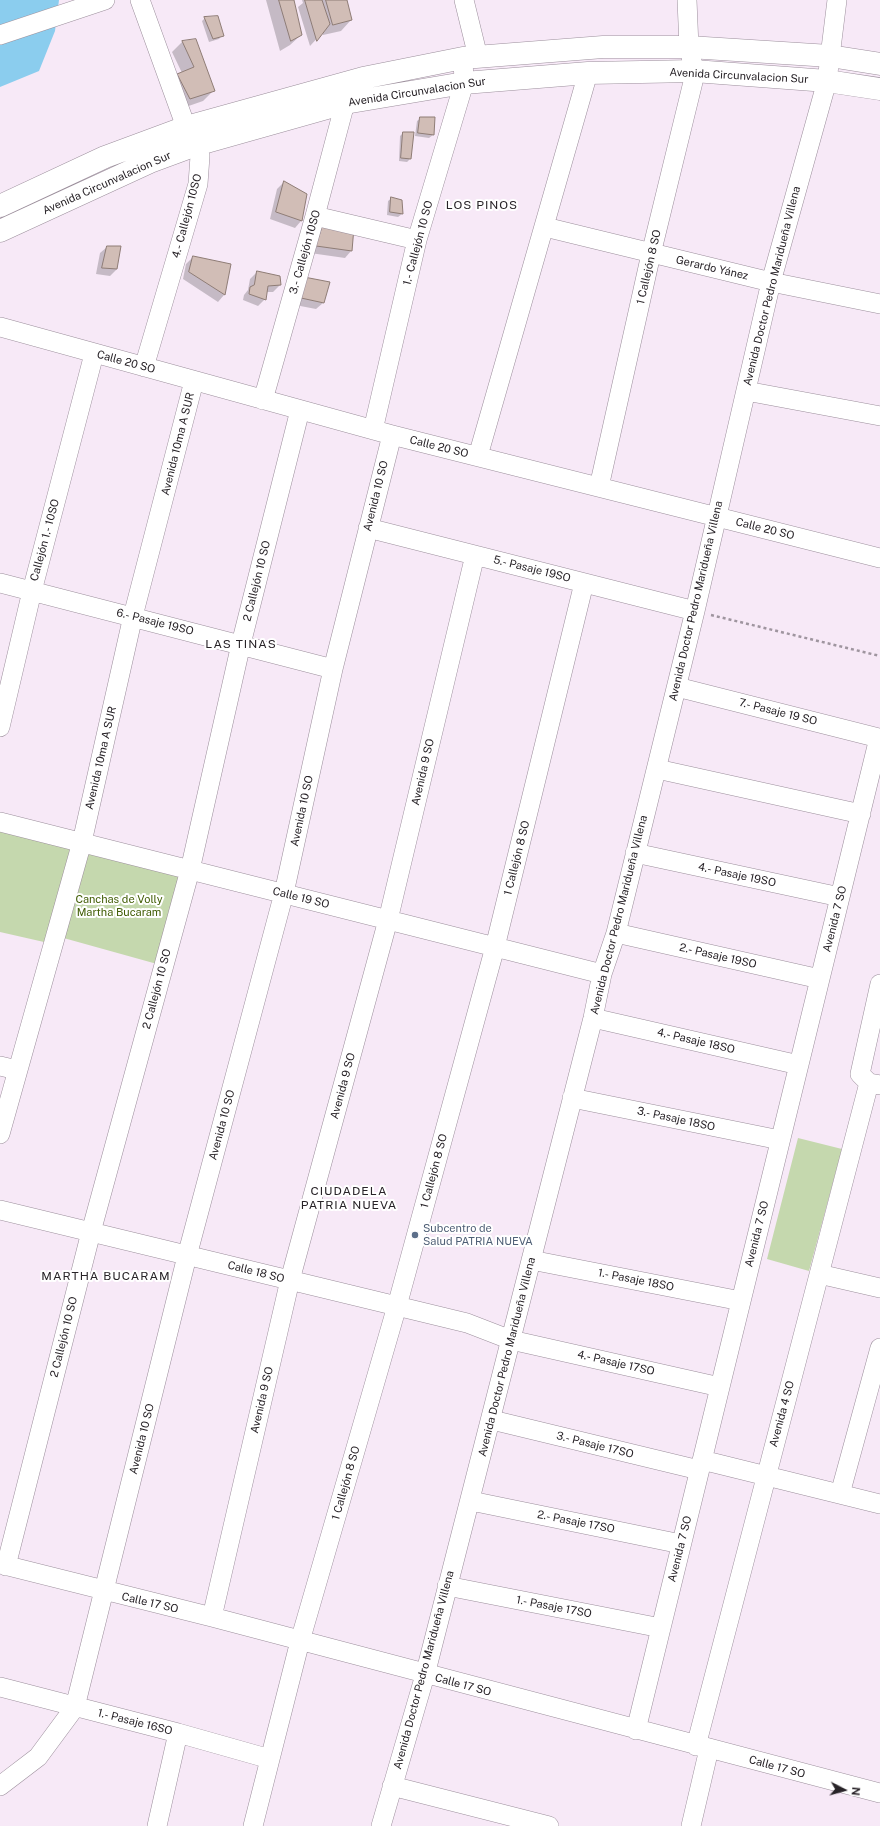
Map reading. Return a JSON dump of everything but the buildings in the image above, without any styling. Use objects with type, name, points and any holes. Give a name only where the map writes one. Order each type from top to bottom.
[{"type":"main road","name":"Avenida Circunvalacion Sur","points":[[0,231],[150,162],[191,136],[363,78],[471,57],[603,47],[690,47],[830,56],[880,64]]},
{"type":"main road","name":"Avenida Circunvalacion Sur","points":[[0,206],[105,157],[191,136],[345,103],[464,83],[588,73],[694,71],[827,81],[880,89]]},
{"type":"street","points":[[0,34],[104,0]]},
{"type":"street","name":"4.- Callejón 10SO","points":[[140,0],[191,136],[200,156],[198,184],[144,367]]},
{"type":"street","points":[[464,0],[471,57]]},
{"type":"street","points":[[687,0],[690,47]]},
{"type":"street","name":"Avenida Doctor Pedro Maridueña Villena","points":[[381,1826],[425,1675],[447,1586],[492,1420],[593,1018],[602,974],[616,933],[657,769],[771,282],[827,81],[837,0]]},
{"type":"street","name":"1 Callejón 8 SO","points":[[599,487],[694,71],[690,47]]},
{"type":"street","name":"1.- Callejón 10 SO","points":[[373,430],[417,240],[471,57]]},
{"type":"street","points":[[478,456],[588,73]]},
{"type":"street","name":"3.- Callejón 10SO","points":[[263,400],[345,103]]},
{"type":"street","points":[[315,216],[417,240]]},
{"type":"street","name":"Gerardo Yánez","points":[[545,227],[771,282],[880,304]]},
{"type":"street","name":"Calle 20 SO","points":[[0,327],[392,435],[880,558]]},
{"type":"street","name":"Callejón 1.- 10SO","points":[[0,727],[32,591],[94,354]]},
{"type":"street","name":"Avenida 10ma A SUR","points":[[0,1134],[8,1068],[82,842],[133,616],[194,381]]},
{"type":"street","points":[[746,391],[880,416]]},
{"type":"street","name":"2 Callejón 10 SO","points":[[3,1565],[91,1232],[190,870],[241,644],[300,410]]},
{"type":"street","name":"Avenida 10 SO","points":[[0,1786],[38,1757],[75,1707],[187,1256],[284,894],[333,669],[392,435]]},
{"type":"street","name":"5.- Pasaje 19SO","points":[[368,528],[695,611]]},
{"type":"street","name":"Avenida 9 SO","points":[[212,1617],[290,1280],[388,920],[475,555]]},
{"type":"street","name":"6.- Pasaje 19SO","points":[[0,582],[333,669]]},
{"type":"street","name":"1 Callejón 8 SO","points":[[253,1826],[300,1641],[397,1306],[495,947],[584,583]]},
{"type":"street","name":"7.- Pasaje 19 SO","points":[[676,687],[880,738]]},
{"type":"street","name":"Avenida 7 SO","points":[[636,1730],[880,738]]},
{"type":"street","points":[[657,769],[861,814]]},
{"type":"street","name":"Calle 19 SO","points":[[0,822],[602,974]]},
{"type":"street","name":"4.- Pasaje 19SO","points":[[635,853],[840,897]]},
{"type":"street","name":"2.- Pasaje 19SO","points":[[616,933],[820,979]]},
{"type":"street","name":"Avenida 4 SO","points":[[691,1826],[702,1747],[766,1476],[870,1081],[880,984]]},
{"type":"street","name":"4.- Pasaje 18SO","points":[[593,1018],[799,1065]]},
{"type":"street","name":"3.- Pasaje 18SO","points":[[572,1098],[780,1140]]},
{"type":"street","name":"Calle 18 SO","points":[[0,1210],[467,1323],[511,1340]]},
{"type":"street","name":"1.- Pasaje 18SO","points":[[531,1260],[741,1301]]},
{"type":"street","points":[[819,1274],[880,1288]]},
{"type":"street","name":"4.- Pasaje 17SO","points":[[511,1340],[720,1387]]},
{"type":"street","points":[[840,1494],[880,1348]]},
{"type":"street","name":"3.- Pasaje 17SO","points":[[492,1420],[701,1465],[766,1476],[880,1504]]},
{"type":"street","name":"2.- Pasaje 17SO","points":[[470,1501],[681,1544]]},
{"type":"street","name":"Calle 17 SO","points":[[3,1565],[104,1592],[212,1617],[425,1675],[880,1794]]},
{"type":"street","name":"1.- Pasaje 17SO","points":[[447,1586],[661,1628]]},
{"type":"street","name":"1.- Pasaje 16SO","points":[[0,1687],[178,1733],[270,1760]]},
{"type":"street","points":[[157,1826],[178,1733]]},
{"type":"street","points":[[392,1786],[544,1825]]},
{"type":"path","points":[[695,611],[880,656]]},
{"type":"green space","points":[[0,829],[73,846],[44,942],[0,932]]},
{"type":"green space","name":"Canchas de Volly Martha Bucaram","points":[[85,850],[181,874],[157,964],[60,937]]},
{"type":"green space","points":[[798,1138],[842,1149],[809,1271],[767,1259]]},
{"type":"water","points":[[0,0],[59,0],[55,31],[39,71],[0,87]]},
{"type":"place","name":"Subcentro de Salud PATRIA NUEVA","points":[[415,1235]]},
{"type":"district","name":"LOS PINOS","points":[[482,205]]},
{"type":"district","name":"LAS TINAS","points":[[241,644]]},
{"type":"district","name":"CIUDADELA PATRIA NUEVA","points":[[349,1198]]},
{"type":"district","name":"MARTHA BUCARAM","points":[[106,1276]]}]
